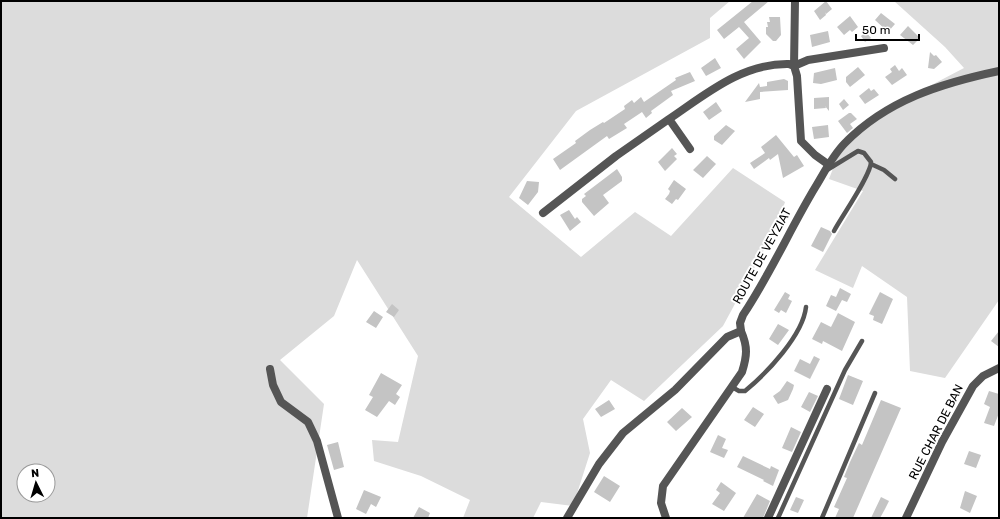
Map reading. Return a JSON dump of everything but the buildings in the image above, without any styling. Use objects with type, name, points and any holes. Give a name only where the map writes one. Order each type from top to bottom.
[{"type":"street","points":[[795,1],[794,66],[797,76],[801,141],[827,168]]},
{"type":"street","points":[[542,213],[616,156],[728,79],[751,70],[782,64],[794,66],[808,60],[884,48]]},
{"type":"street","name":"ROUTE DE VEYZIAT","points":[[741,331],[740,323],[743,315],[827,168],[844,144],[856,132],[896,105],[937,86],[999,71]]},
{"type":"street","points":[[670,119],[690,149]]},
{"type":"street","points":[[567,518],[598,464],[623,433],[675,390],[727,337],[741,331],[746,342],[747,355],[742,372],[663,486],[661,503],[666,518]]},
{"type":"street","name":"RUE CHAR DE BAN","points":[[906,518],[942,442],[973,386],[983,376],[999,368]]},
{"type":"street","points":[[270,369],[273,385],[281,402],[308,422],[314,435],[338,518]]},
{"type":"street","points":[[768,518],[827,389]]},
{"type":"lane","points":[[827,168],[858,151],[864,153],[871,164],[884,170],[895,179]]},
{"type":"lane","points":[[834,231],[850,202],[867,176],[871,164]]},
{"type":"lane","points":[[732,387],[739,391],[745,391],[774,362],[804,320],[806,306]]},
{"type":"lane","points":[[778,518],[845,370],[862,341]]},
{"type":"lane","points":[[822,518],[875,393]]},
{"type":"shaded area","points":[[1,1],[730,1],[710,18],[710,38],[576,111],[509,197],[581,257],[635,212],[671,236],[733,168],[785,202],[777,226],[723,326],[644,401],[611,380],[583,419],[590,453],[573,506],[541,502],[533,518],[463,518],[470,500],[421,476],[374,461],[372,440],[398,442],[418,356],[357,260],[334,316],[280,360],[324,404],[307,518],[1,518]]},
{"type":"shaded area","points":[[894,1],[999,1],[999,300],[945,378],[910,371],[907,297],[862,266],[853,288],[815,270],[863,191],[829,179],[845,137],[878,113],[964,68],[945,47]]}]
